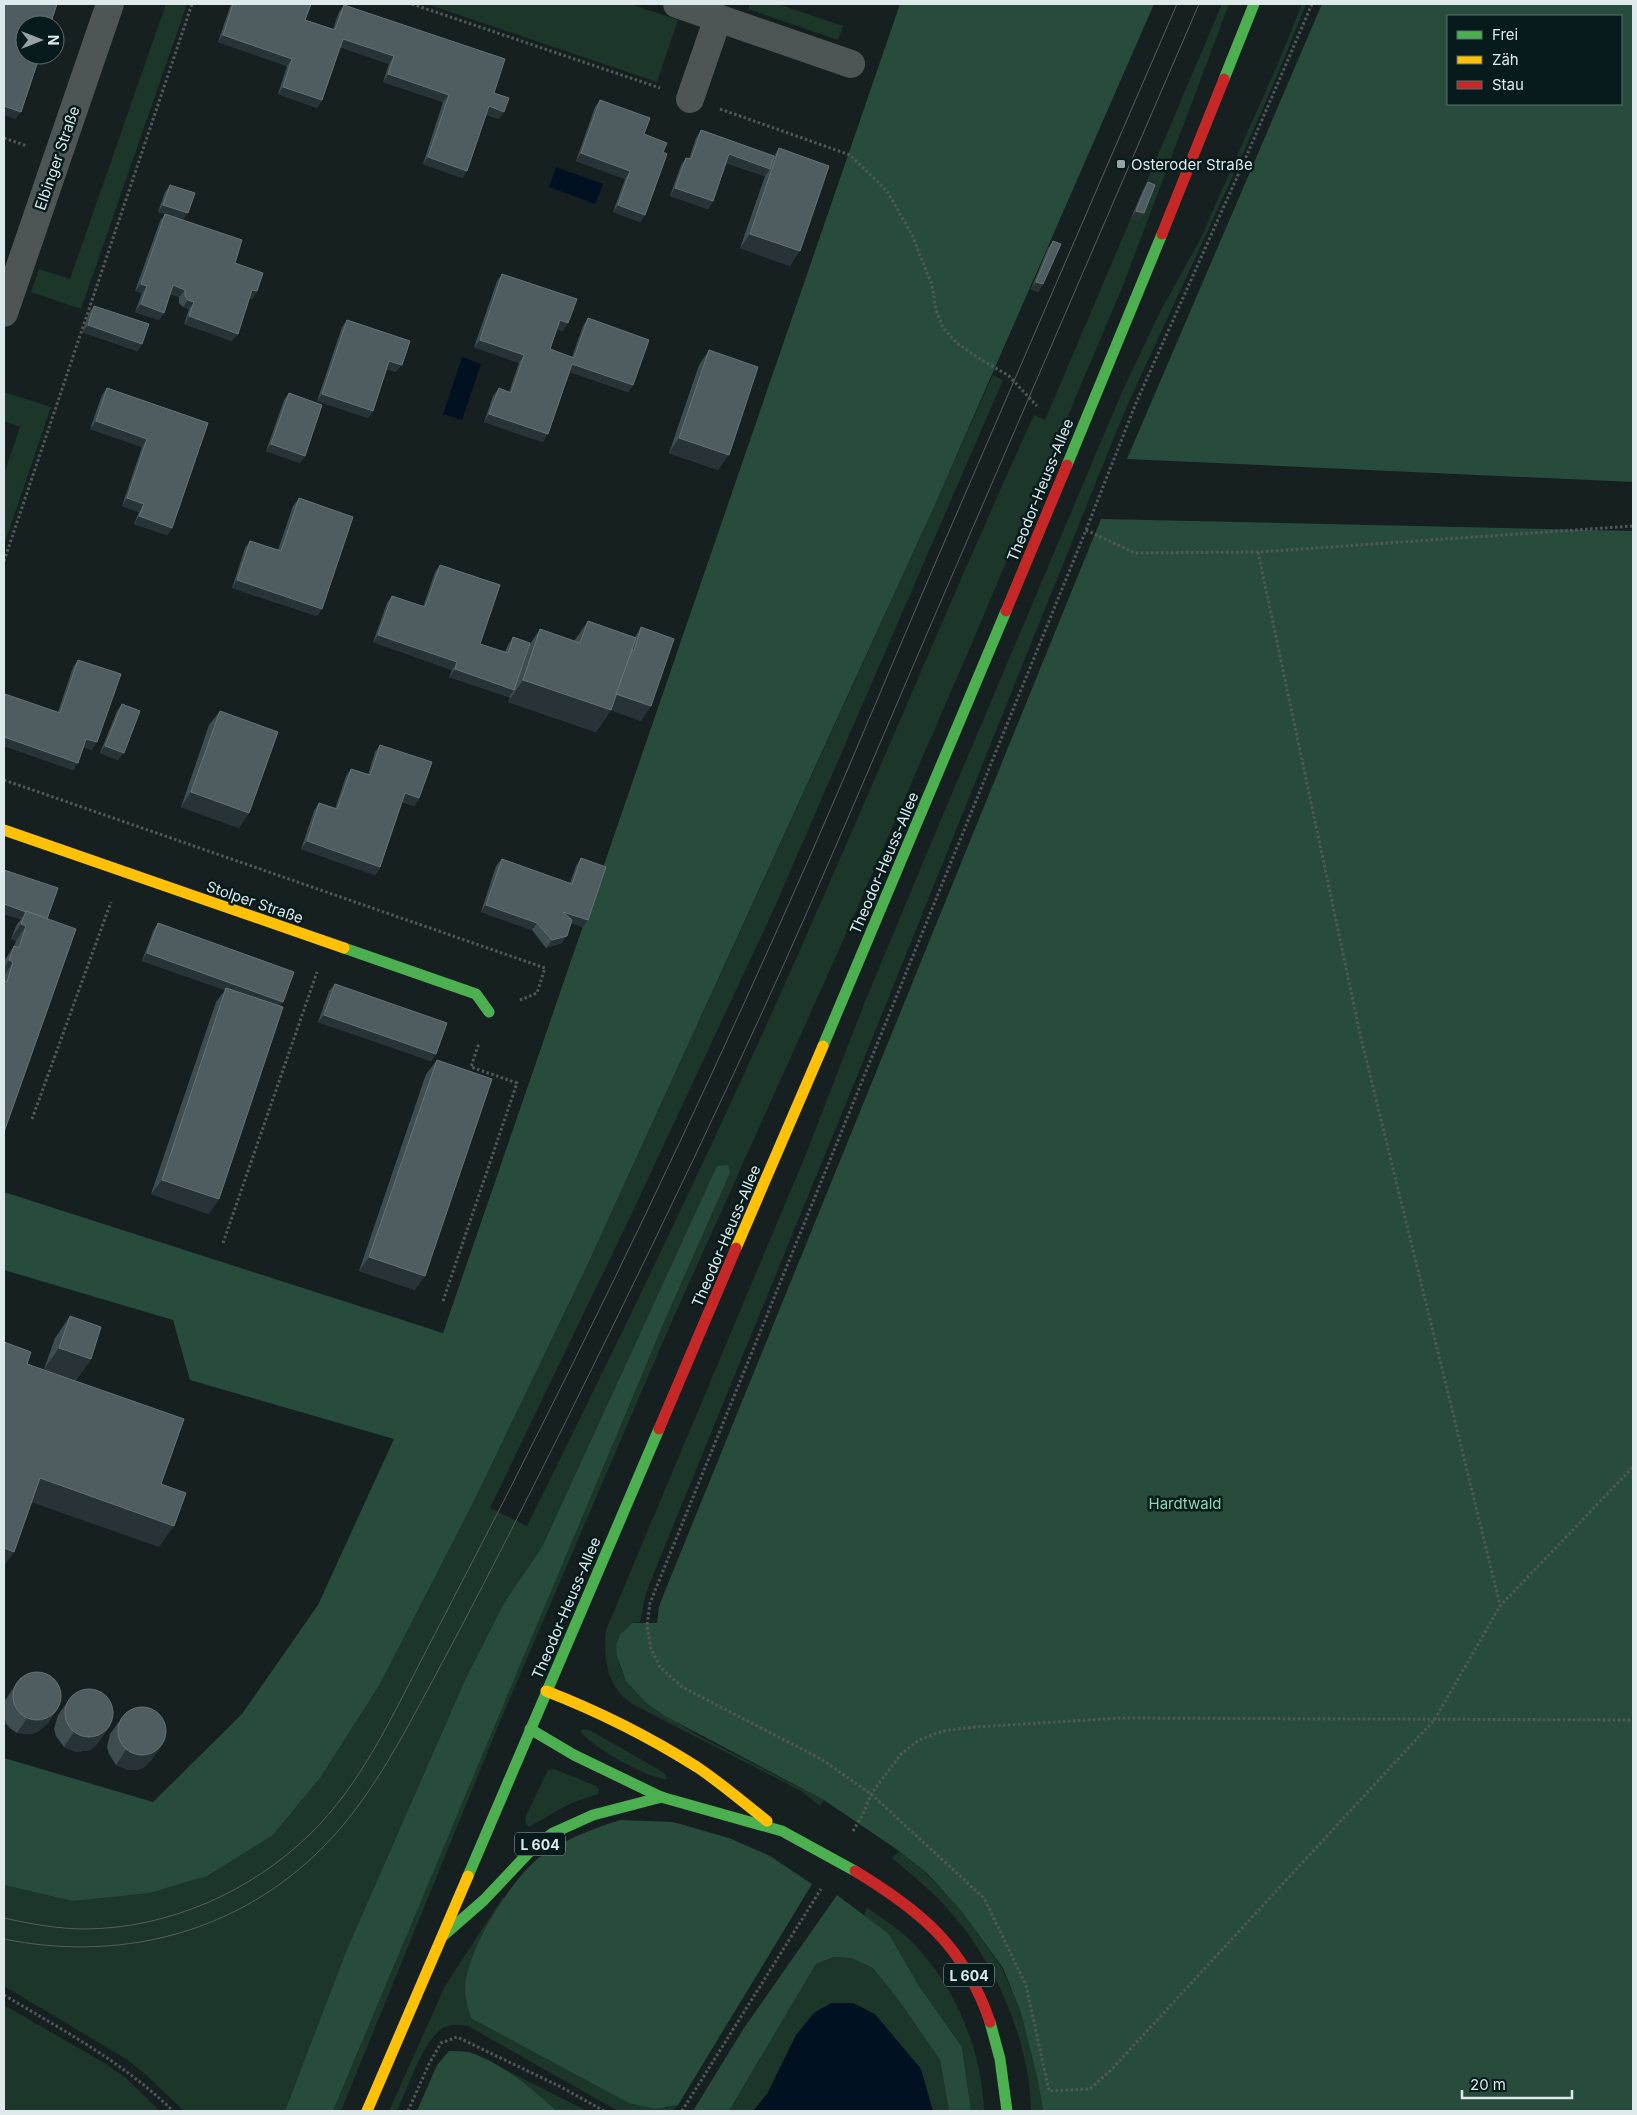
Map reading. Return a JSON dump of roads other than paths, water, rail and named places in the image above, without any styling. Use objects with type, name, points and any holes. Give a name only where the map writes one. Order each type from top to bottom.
[{"type":"main road","name":"Theodor-Heuss-Allee","points":[[367,2111],[444,1935],[546,1691],[703,1330],[1022,575],[1158,246],[1254,4]]},
{"type":"main road","name":"Stolper Straße","points":[[4,830],[476,994],[488,1012]]},
{"type":"main road","name":"L 604","points":[[546,1691],[599,1712],[698,1768],[780,1830]]},
{"type":"main road","name":"L 604","points":[[530,1730],[561,1749],[662,1797],[780,1830],[814,1846],[898,1898],[930,1924],[976,1984],[998,2046],[1005,2081],[1007,2111]]},
{"type":"main road","name":"L 604","points":[[444,1935],[484,1900],[520,1860],[551,1834],[578,1820],[600,1812],[662,1797]]},
{"type":"street","name":"Elbinger Straße","points":[[4,313],[110,4]]},
{"type":"street","points":[[677,4],[851,64]]},
{"type":"street","points":[[690,99],[718,18]]},
{"type":"water","points":[[556,167],[603,184],[595,204],[549,187]]},
{"type":"water","points":[[462,357],[481,364],[462,420],[443,414]]},
{"type":"water","points":[[831,2003],[853,2003],[875,2014],[921,2069],[933,2111],[753,2111],[767,2094],[796,2035],[814,2013]]},
{"type":"tram line","points":[[4,1918],[65,1928],[117,1927],[148,1922],[178,1914],[207,1903],[262,1873],[287,1855],[328,1815],[360,1772],[400,1702],[496,1517],[574,1362],[712,1073],[827,817],[1177,4]]},
{"type":"tram line","points":[[4,1939],[46,1945],[88,1947],[129,1944],[170,1936],[209,1923],[247,1905],[282,1883],[315,1855],[351,1815],[382,1770],[452,1644],[535,1483],[652,1246],[760,1017],[835,848],[1199,4]]},
{"type":"place","name":"Osteroder Straße","points":[[1121,164]]},
{"type":"park label","name":"Hardtwald","points":[[1185,1503]]}]
